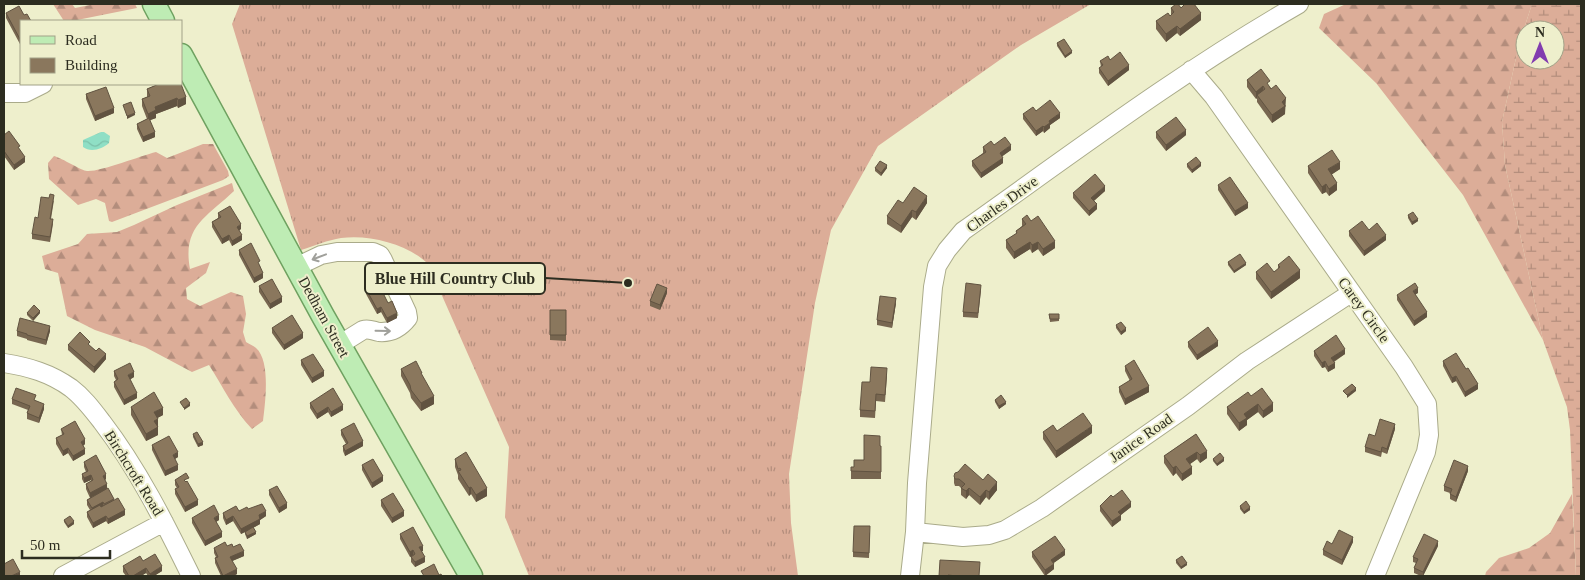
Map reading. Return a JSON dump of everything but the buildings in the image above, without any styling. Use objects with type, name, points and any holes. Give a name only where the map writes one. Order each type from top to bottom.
[{"type":"main road","points":[[154,4],[162,20]]},
{"type":"main road","name":"Dedham Street","points":[[182,57],[296,268],[471,576]]},
{"type":"street","name":"Charles Drive","points":[[910,576],[933,287],[937,266],[947,250],[963,231],[1191,70],[1299,4]]},
{"type":"street","name":"Carey Circle","points":[[1191,70],[1214,97],[1404,367],[1427,404],[1429,435],[1426,452],[1375,576]]},
{"type":"street","points":[[4,93],[24,93],[41,85]]},
{"type":"street","points":[[296,268],[322,255],[337,252],[373,252],[380,255],[384,260],[408,318],[393,330],[380,332],[363,330],[339,345]]},
{"type":"street","name":"Janice Road","points":[[915,532],[963,537],[989,535],[1005,530],[1042,508],[1188,406],[1247,361],[1351,293]]},
{"type":"street","name":"Birchcroft Road","points":[[4,363],[28,367],[50,376],[70,388],[86,402],[119,444],[164,522],[191,576]]},
{"type":"street","points":[[63,576],[164,522]]},
{"type":"green space","points":[[53,4],[72,4],[75,8],[95,4],[135,4],[137,8],[77,20],[63,20]]},
{"type":"green space","points":[[240,4],[1091,4],[1021,45],[878,146],[831,230],[815,303],[789,474],[791,523],[798,576],[529,576],[505,517],[509,447],[428,264],[410,251],[376,239],[352,237],[336,239],[301,250],[232,24]]},
{"type":"green space","points":[[1346,4],[1532,4],[1527,20],[1515,20],[1515,62],[1502,122],[1505,165],[1543,340],[1463,195],[1376,83],[1319,28],[1324,14]]},
{"type":"green space","points":[[1532,4],[1581,4],[1581,576],[1576,576],[1570,430],[1567,407],[1543,340],[1505,165],[1502,122],[1515,62],[1515,70],[1565,70],[1565,20],[1527,20]]},
{"type":"green space","points":[[203,144],[213,144],[229,176],[223,180],[112,222],[109,221],[105,203],[96,199],[78,205],[49,179],[48,163],[54,156],[84,170],[93,171],[156,152],[167,158]]},
{"type":"green space","points":[[232,183],[234,191],[206,216],[193,232],[188,254],[190,269],[210,262],[206,273],[186,288],[187,299],[200,306],[231,292],[243,296],[246,314],[243,332],[246,342],[255,347],[261,354],[264,362],[266,383],[263,421],[252,429],[234,406],[209,365],[192,372],[145,347],[95,330],[67,316],[58,273],[45,269],[42,256],[78,244],[87,234],[117,232]]},
{"type":"green space","points":[[1572,494],[1576,576],[1485,576],[1486,572],[1499,558],[1529,548],[1550,533]]},
{"type":"water","points":[[101,132],[110,136],[109,143],[96,150],[89,150],[83,147],[83,140]]},
{"type":"place","name":"Blue Hill Country Club","points":[[628,283]]}]
